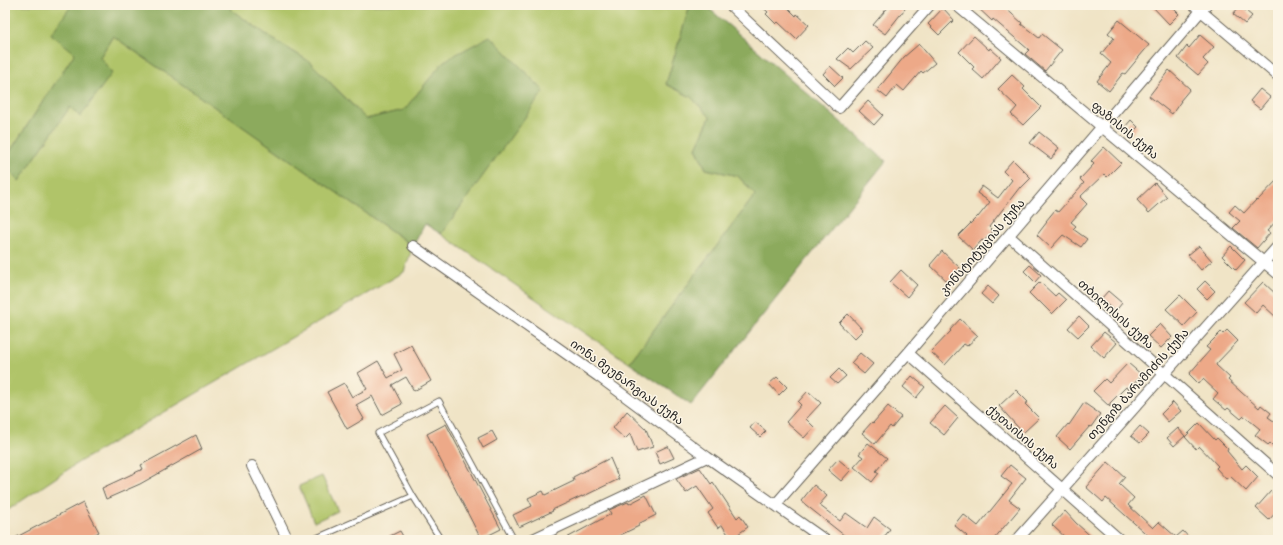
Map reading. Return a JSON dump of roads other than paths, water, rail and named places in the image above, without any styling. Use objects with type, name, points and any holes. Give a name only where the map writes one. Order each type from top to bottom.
[{"type":"street","points":[[730,5],[839,108],[930,5]]},
{"type":"street","name":"ფაზისის ქუჩა","points":[[956,5],[1101,128],[1278,274]]},
{"type":"street","points":[[1200,7],[1278,76]]},
{"type":"street","name":"კონსტიტუციას ქუჩა","points":[[775,505],[1101,128],[1200,7]]},
{"type":"street","name":"თბილისის ქუჩა","points":[[1008,236],[1278,476]]},
{"type":"street","name":"იონა მეუნარგიას ქუჩა","points":[[413,246],[598,376],[707,457],[825,540]]},
{"type":"street","name":"თენგიზ ბარამიძის ქუჩა","points":[[1017,540],[1278,246]]},
{"type":"street","name":"ქუთაისის ქუჩა","points":[[908,353],[1120,540]]},
{"type":"street","points":[[531,540],[707,457]]},
{"type":"street","points":[[252,466],[288,540]]},
{"type":"lane","points":[[442,540],[413,496],[378,433],[439,401],[514,540]]},
{"type":"lane","points":[[312,540],[413,496]]}]
